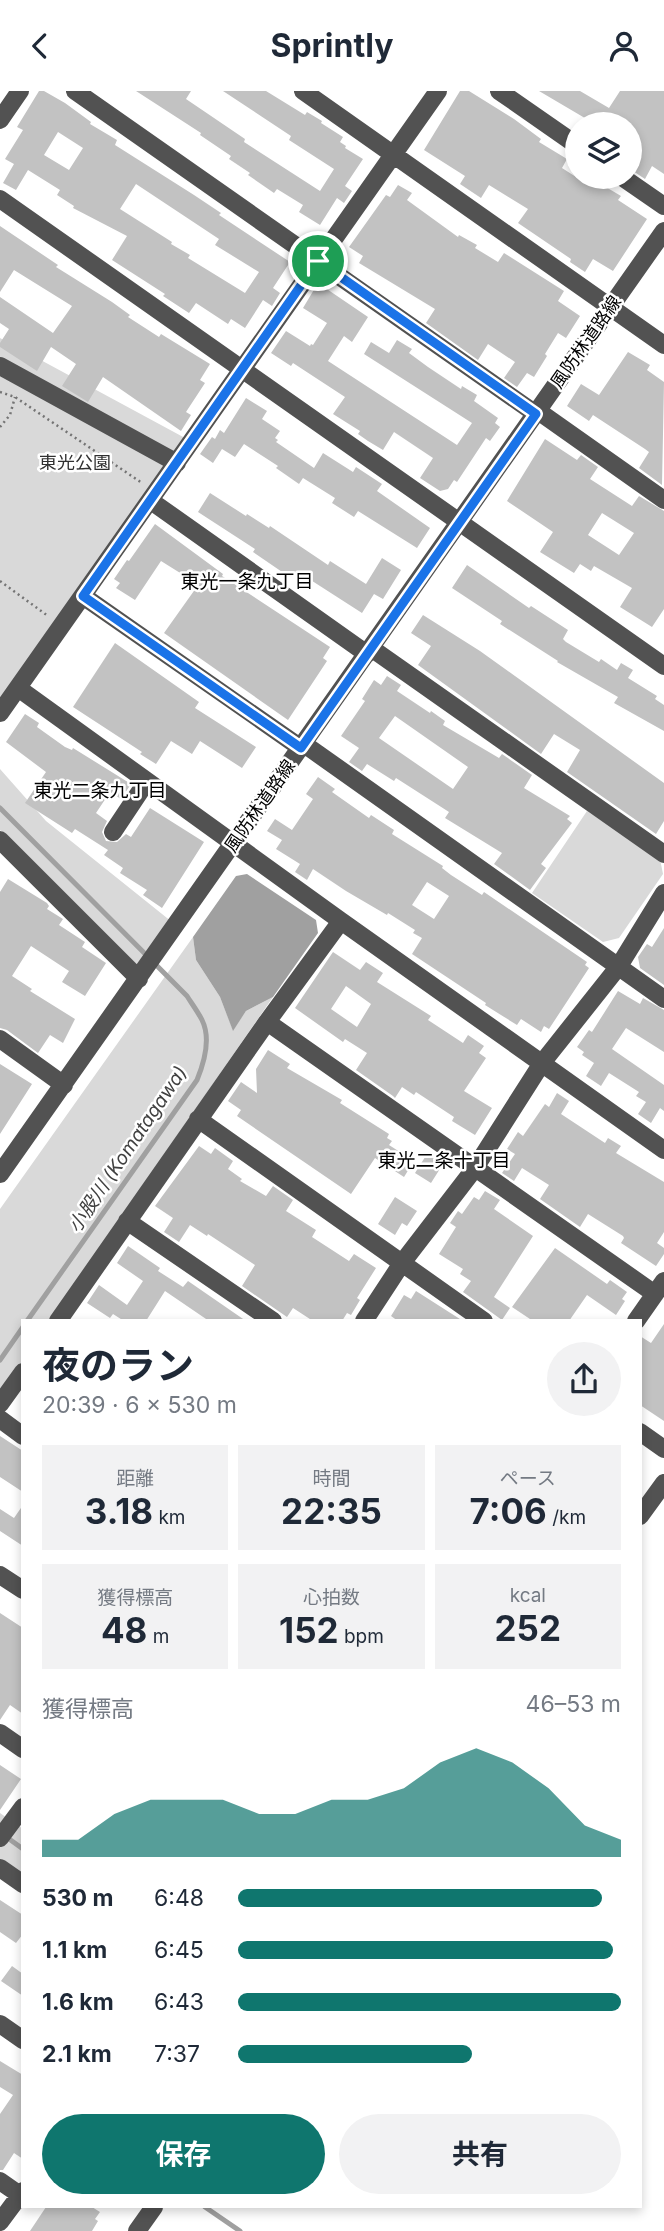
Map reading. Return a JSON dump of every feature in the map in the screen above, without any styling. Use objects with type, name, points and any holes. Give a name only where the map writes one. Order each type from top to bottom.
[{"type":"street","points":[[0,120],[20,91]]},
{"type":"street","points":[[75,91],[664,500]]},
{"type":"street","points":[[303,91],[664,345]]},
{"type":"street","points":[[0,713],[438,91]]},
{"type":"street","points":[[499,91],[565,137]]},
{"type":"street","points":[[639,189],[664,206]]},
{"type":"street","points":[[0,199],[664,666]]},
{"type":"street","name":"風防林道路線","points":[[0,1174],[664,231]]},
{"type":"street","points":[[0,366],[177,463]]},
{"type":"street","points":[[153,497],[369,651],[664,853]]},
{"type":"street","points":[[83,596],[664,999]]},
{"type":"street","points":[[18,688],[664,1150]]},
{"type":"street","points":[[113,832],[147,781]]},
{"type":"street","points":[[0,840],[143,973]]},
{"type":"street","points":[[365,1319],[402,1263],[475,1168],[542,1063],[618,966],[664,893]]},
{"type":"street","points":[[63,1319],[198,1119],[341,921]]},
{"type":"street","points":[[267,1022],[475,1168],[660,1287],[637,1319]]},
{"type":"street","points":[[0,1039],[64,1085]]},
{"type":"street","points":[[198,1119],[481,1319]]},
{"type":"street","points":[[127,1221],[270,1319]]},
{"type":"street","points":[[0,1404],[21,1375]]},
{"type":"street","points":[[0,1419],[21,1435]]},
{"type":"street","points":[[642,1433],[664,1449]]},
{"type":"street","points":[[642,1513],[664,1483]]},
{"type":"street","points":[[0,1574],[21,1589]]},
{"type":"street","points":[[0,1733],[21,1748]]},
{"type":"street","points":[[4,1833],[21,1810]]},
{"type":"street","points":[[0,1868],[21,1883]]},
{"type":"street","points":[[0,2024],[21,2039]]},
{"type":"street","points":[[0,2181],[21,2193],[0,2222]]},
{"type":"street","points":[[137,2231],[153,2208]]},
{"type":"path","points":[[0,392],[15,397],[153,497]]},
{"type":"path","points":[[0,427],[10,415],[15,397]]},
{"type":"path","points":[[0,581],[61,626]]},
{"type":"green space","name":"東光公園","points":[[0,338],[185,438],[0,700]]},
{"type":"green space","points":[[0,769],[46,821],[172,922],[140,968],[0,830]]},
{"type":"green space","points":[[587,811],[660,859],[663,874],[619,938],[603,942],[532,893]]},
{"type":"green space","points":[[193,937],[196,960],[220,997],[233,1030],[246,1011],[273,997],[50,1319],[21,1319],[21,1363],[0,1393],[0,1209]]},
{"type":"green space","points":[[0,1813],[21,1828],[21,1883],[0,1868]]},
{"type":"shaded area","points":[[247,874],[316,920],[318,933],[273,997],[246,1011],[233,1031],[220,997],[196,960],[193,937],[236,876]]},
{"type":"building","points":[[39,91],[65,103],[91,122],[90,124],[117,140],[115,145],[221,213],[219,215],[290,262],[273,288],[280,293],[272,306],[263,300],[245,328],[231,319],[228,324],[196,303],[189,313],[163,296],[165,294],[112,260],[127,236],[73,208],[74,206],[57,195],[60,190],[28,170],[16,190],[3,183],[14,164],[5,159],[23,130],[17,127]],"holes":[[[58,132],[83,148],[69,170],[44,155]],[[136,184],[219,239],[215,245],[259,272],[245,293],[188,258],[190,255],[171,244],[172,242],[120,209]]]},
{"type":"building","points":[[136,91],[191,91],[186,99],[245,139],[244,142],[320,191],[334,169],[289,140],[291,136],[223,91],[266,91],[305,115],[307,112],[322,121],[321,123],[343,137],[340,142],[345,148],[363,159],[345,186],[352,191],[344,203],[337,198],[320,225],[299,212],[303,205],[277,189],[274,193],[248,175],[250,173],[229,159],[231,156],[200,135],[201,133]]},
{"type":"building","points":[[460,91],[469,91],[514,119],[541,139],[539,142],[565,158],[562,168],[565,170],[565,189],[609,189],[621,196],[618,200],[647,219],[613,271],[593,259],[585,272],[570,262],[571,259],[518,223],[528,209],[489,185],[481,198],[460,184],[465,176],[424,150]]},
{"type":"building","points":[[539,91],[580,91],[609,108],[620,91],[664,91],[664,174],[652,166],[645,179],[642,177],[642,112],[575,112]]},
{"type":"building","points":[[398,185],[412,193],[407,200],[458,237],[459,235],[477,245],[475,248],[498,262],[504,253],[564,291],[558,301],[580,316],[566,338],[558,333],[534,377],[527,373],[517,387],[504,378],[515,362],[488,344],[478,360],[426,323],[435,309],[359,263],[363,256],[349,247],[386,195],[390,197]]},
{"type":"building","points":[[0,226],[58,265],[56,267],[112,302],[130,315],[128,317],[210,364],[200,380],[205,383],[186,412],[191,415],[181,431],[103,377],[88,402],[62,386],[76,364],[51,347],[37,371],[0,347],[9,329],[0,323],[0,297],[53,333],[72,306],[14,270],[0,292]]},
{"type":"building","points":[[318,283],[368,317],[352,342],[344,336],[328,361],[457,445],[472,423],[364,354],[371,342],[389,353],[397,340],[412,349],[409,353],[428,367],[461,389],[462,386],[477,395],[474,401],[498,418],[495,423],[500,427],[490,441],[486,438],[457,482],[454,480],[448,489],[440,491],[420,478],[433,458],[394,432],[383,450],[368,441],[358,434],[360,431],[333,414],[345,397],[293,363],[291,366],[271,353],[286,331],[310,346],[313,345],[327,323],[303,308]]},
{"type":"building","points":[[628,352],[650,365],[647,370],[664,382],[662,485],[639,468],[649,452],[593,415],[589,421],[567,406],[581,384],[599,395]]},
{"type":"building","points":[[246,398],[267,411],[262,419],[280,431],[275,438],[278,440],[276,442],[314,468],[323,453],[353,472],[356,467],[382,484],[377,491],[430,528],[417,548],[358,511],[354,517],[332,503],[335,498],[303,478],[299,484],[276,468],[278,466],[244,444],[235,457],[222,449],[213,463],[200,454],[220,430],[224,433]]},
{"type":"building","points":[[545,439],[577,460],[581,455],[598,467],[590,479],[632,506],[639,496],[664,511],[664,609],[652,627],[620,607],[632,588],[594,566],[591,571],[580,564],[574,573],[540,552],[553,532],[507,501]],"holes":[[[602,513],[634,533],[619,555],[588,535]]]},
{"type":"building","points":[[210,493],[246,516],[247,514],[269,528],[270,526],[328,565],[330,561],[366,584],[382,558],[401,570],[383,599],[374,594],[362,613],[306,577],[303,580],[291,572],[288,576],[253,552],[255,549],[198,512]]},
{"type":"building","points":[[155,524],[223,574],[222,576],[330,647],[323,658],[327,661],[288,720],[164,633],[196,588],[183,579],[185,576],[161,561],[135,600],[116,588],[120,583],[114,579]]},
{"type":"building","points":[[467,565],[529,608],[531,606],[568,630],[563,639],[566,642],[617,670],[621,663],[633,670],[628,678],[657,696],[655,699],[664,705],[664,731],[614,703],[618,697],[557,662],[452,588]]},
{"type":"building","points":[[423,615],[480,651],[664,783],[664,821],[656,834],[567,772],[580,750],[554,734],[541,754],[418,665],[431,646],[411,633]]},
{"type":"building","points":[[115,643],[199,702],[195,708],[256,747],[242,768],[200,741],[192,754],[171,741],[156,764],[73,707]]},
{"type":"building","points":[[387,676],[401,685],[397,691],[445,721],[443,725],[499,758],[502,754],[532,775],[524,788],[570,816],[567,819],[572,823],[541,864],[546,868],[530,890],[494,864],[502,853],[445,818],[449,812],[396,778],[394,781],[367,764],[362,771],[349,762],[359,748],[341,736],[365,701],[362,699],[374,680],[381,685]],"holes":[[[395,716],[468,767],[453,789],[379,738]]]},
{"type":"building","points":[[25,714],[39,723],[37,727],[65,747],[72,750],[73,748],[131,784],[121,799],[110,792],[96,813],[107,821],[102,832],[106,841],[117,842],[126,834],[131,837],[150,808],[204,842],[162,908],[143,895],[147,890],[120,873],[123,868],[104,855],[108,850],[75,829],[72,833],[25,803],[46,772],[6,742]]},
{"type":"building","points":[[318,777],[335,789],[332,792],[369,818],[371,815],[394,830],[392,834],[443,866],[451,875],[482,895],[484,892],[587,962],[585,965],[589,968],[549,1029],[544,1026],[541,1032],[521,1019],[517,1025],[412,954],[422,938],[413,933],[415,930],[388,913],[387,915],[346,891],[313,869],[307,880],[295,872],[300,864],[276,849],[282,840],[267,831],[275,819],[292,830],[313,799],[306,794]],"holes":[[[427,882],[449,896],[434,919],[412,905]]]},
{"type":"building","points":[[8,879],[47,903],[47,909],[63,919],[59,925],[85,942],[82,947],[106,963],[85,996],[62,982],[69,971],[31,946],[12,976],[32,989],[30,991],[75,1019],[63,1043],[50,1035],[38,1053],[7,1030],[0,1028],[0,892]]},
{"type":"building","points":[[664,928],[664,985],[640,968],[638,957],[647,944],[652,947]]},
{"type":"building","points":[[333,952],[360,970],[366,962],[383,973],[377,982],[431,1016],[428,1020],[463,1043],[468,1035],[484,1046],[479,1053],[486,1058],[464,1091],[492,1108],[475,1135],[452,1121],[454,1117],[416,1092],[414,1095],[402,1087],[395,1098],[356,1070],[367,1053],[345,1039],[343,1042],[295,1008]],"holes":[[[346,986],[371,1004],[357,1027],[331,1009]]]},
{"type":"building","points":[[618,991],[640,1004],[643,998],[664,1010],[664,1052],[626,1028],[612,1049],[664,1085],[664,1111],[660,1108],[651,1123],[638,1114],[646,1102],[636,1096],[639,1092],[609,1073],[601,1086],[586,1076],[594,1063],[582,1055],[584,1052],[577,1047],[589,1030],[592,1032]]},
{"type":"building","points":[[268,1050],[290,1064],[287,1068],[342,1100],[340,1103],[389,1134],[387,1138],[392,1141],[389,1145],[414,1161],[404,1177],[375,1158],[351,1194],[237,1116],[241,1110],[228,1101],[241,1082],[257,1093],[256,1069]]},
{"type":"building","points":[[0,1064],[32,1084],[0,1134]]},
{"type":"building","points":[[557,1093],[569,1101],[561,1114],[605,1143],[608,1138],[621,1146],[616,1153],[664,1182],[664,1232],[657,1243],[664,1248],[664,1254],[656,1266],[621,1243],[623,1236],[588,1214],[580,1227],[540,1199],[549,1185],[522,1168],[514,1181],[502,1173],[515,1154],[507,1149],[518,1132],[523,1136],[545,1104],[549,1107]]},
{"type":"building","points":[[199,1146],[211,1154],[215,1148],[233,1161],[228,1169],[242,1179],[240,1181],[266,1196],[273,1186],[293,1200],[286,1211],[316,1230],[312,1237],[349,1261],[354,1254],[376,1268],[357,1298],[360,1300],[351,1315],[347,1313],[343,1319],[310,1319],[293,1308],[287,1317],[242,1286],[255,1265],[190,1225],[179,1242],[164,1232],[173,1218],[155,1206]]},
{"type":"building","points":[[427,1154],[443,1164],[431,1183],[415,1173]]},
{"type":"building","points":[[485,1191],[500,1200],[494,1209],[533,1236],[494,1297],[510,1308],[503,1319],[463,1292],[471,1281],[460,1274],[463,1269],[439,1254],[456,1227],[450,1223],[458,1211],[462,1214],[474,1197],[479,1200]]},
{"type":"building","points":[[395,1197],[417,1211],[407,1226],[402,1223],[395,1235],[378,1224]]},
{"type":"building","points":[[128,1246],[160,1268],[158,1271],[183,1287],[188,1281],[243,1319],[206,1319],[165,1291],[147,1319],[121,1319],[113,1314],[110,1318],[87,1303],[99,1285],[127,1305],[143,1281],[117,1263]]},
{"type":"building","points":[[555,1248],[607,1284],[610,1280],[627,1292],[616,1315],[587,1295],[570,1319],[530,1319],[512,1307]]},
{"type":"building","points":[[416,1291],[460,1319],[395,1319],[391,1316],[404,1295],[411,1299]]},
{"type":"building","points":[[664,1324],[664,1421],[642,1406],[642,1337],[651,1343]]},
{"type":"building","points":[[0,1436],[21,1450],[21,1491],[0,1477]]},
{"type":"building","points":[[21,1508],[21,1545],[0,1531],[0,1509],[14,1518]]},
{"type":"building","points":[[0,1613],[21,1627],[21,1713],[10,1705],[0,1720]]},
{"type":"building","points":[[0,1765],[21,1779],[0,1810]]},
{"type":"building","points":[[0,1900],[21,1914],[21,1937],[16,1943],[0,1932]]},
{"type":"building","points":[[12,1966],[21,1973],[21,1995],[1,1981]]},
{"type":"building","points":[[0,2061],[21,2074],[21,2158],[14,2153],[3,2170],[0,2170],[0,2114],[13,2095],[0,2087]]},
{"type":"building","points":[[45,2208],[94,2208],[100,2212],[92,2231],[30,2231]]},
{"type":"waterway","name":"小股川 (Komatagawa)","points":[[0,808],[187,996],[202,1020],[206,1035],[204,1058],[197,1080],[28,1319]]},
{"type":"waterway","name":"小股川 (Komatagawa)","points":[[0,1360],[21,1330]]},
{"type":"waterway","name":"小股川 (Komatagawa)","points":[[5,1836],[21,1848]]},
{"type":"waterway","name":"小股川 (Komatagawa)","points":[[206,2208],[240,2231]]},
{"type":"district","name":"東光一条九丁目","points":[[247,581]]},
{"type":"district","name":"東光二条九丁目","points":[[100,790]]},
{"type":"district","name":"東光二条十丁目","points":[[444,1160]]},
{"type":"route","points":[[318,261],[536,414],[301,748],[83,596],[318,261]]}]
